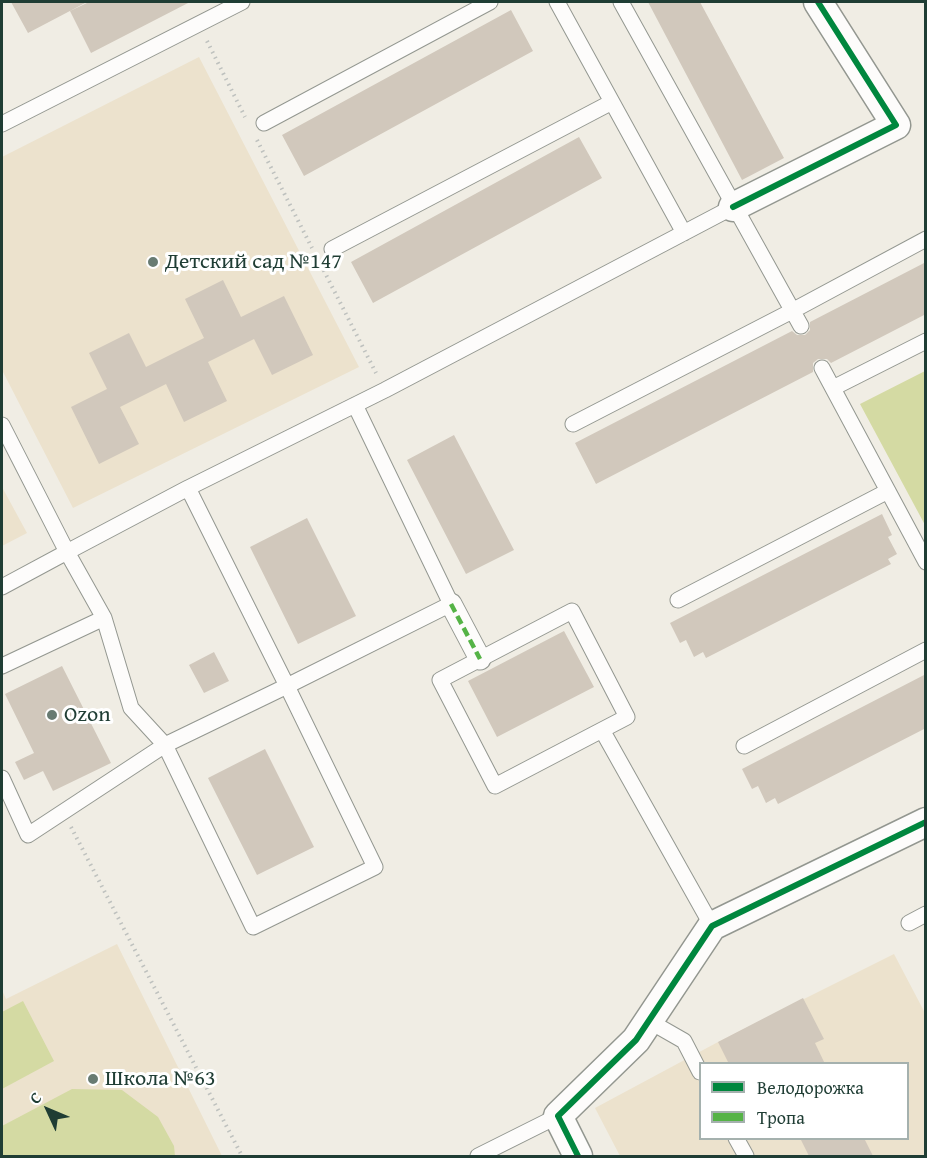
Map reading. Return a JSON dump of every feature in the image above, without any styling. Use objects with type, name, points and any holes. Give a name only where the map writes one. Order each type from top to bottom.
[{"type":"street","points":[[734,207],[896,125],[818,2]]},
{"type":"street","points":[[451,604],[480,659]]},
{"type":"street","points":[[578,1156],[558,1116],[636,1040],[712,926],[926,822]]},
{"type":"lane","points":[[2,124],[242,2]]},
{"type":"lane","points":[[258,126],[489,2]]},
{"type":"lane","points":[[557,2],[684,233]]},
{"type":"lane","points":[[621,2],[801,326]]},
{"type":"lane","points":[[332,249],[612,102]]},
{"type":"lane","points":[[2,587],[188,488],[385,390],[734,207]]},
{"type":"lane","points":[[573,424],[926,239]]},
{"type":"lane","points":[[833,388],[926,341]]},
{"type":"lane","points":[[822,368],[926,562]]},
{"type":"lane","points":[[2,778],[28,835],[165,745],[451,604],[355,405]]},
{"type":"lane","points":[[2,425],[67,552],[104,618],[131,708],[165,745],[253,927],[375,867],[188,488]]},
{"type":"lane","points":[[678,600],[888,491]]},
{"type":"lane","points":[[572,611],[627,717],[602,730],[495,786],[440,680],[572,611]]},
{"type":"lane","points":[[2,666],[104,618]]},
{"type":"lane","points":[[744,746],[926,650]]},
{"type":"lane","points":[[602,730],[712,926]]},
{"type":"lane","points":[[909,923],[926,914]]},
{"type":"lane","points":[[649,1021],[684,1041],[699,1070]]},
{"type":"lane","points":[[478,1156],[558,1116]]},
{"type":"lane","points":[[737,1140],[746,1156]]},
{"type":"path","points":[[198,24],[247,119]]},
{"type":"path","points":[[258,126],[385,390]]},
{"type":"path","points":[[63,812],[242,1156]]},
{"type":"shaded area","name":"Детский сад №147","points":[[199,57],[359,367],[73,508],[2,370],[2,157]]},
{"type":"shaded area","points":[[2,487],[27,533],[2,546]]},
{"type":"shaded area","name":"Школа №63","points":[[117,944],[222,1156],[2,1156],[2,990],[6,999]]},
{"type":"shaded area","points":[[894,954],[925,1013],[925,1156],[620,1156],[595,1108],[718,1042]]},
{"type":"green space","points":[[925,371],[925,525],[860,404]]},
{"type":"green space","points":[[23,1001],[54,1061],[2,1089],[2,1012]]},
{"type":"green space","points":[[72,1089],[122,1090],[158,1117],[174,1146],[175,1156],[2,1156],[2,1126]]},
{"type":"building","points":[[11,2],[87,2],[28,33]]},
{"type":"building","points":[[89,2],[190,2],[91,53],[70,11]]},
{"type":"building","points":[[648,2],[700,2],[784,158],[742,180]]},
{"type":"building","points":[[511,10],[533,51],[304,176],[282,135]]},
{"type":"building","points":[[579,137],[602,178],[373,303],[351,262]]},
{"type":"building","points":[[926,262],[926,314],[831,363],[827,359],[818,359],[813,363],[813,372],[596,484],[575,443],[792,331],[797,335],[805,335],[810,330],[810,322]]},
{"type":"building","points":[[223,280],[241,317],[284,296],[313,355],[272,375],[254,339],[208,362],[227,401],[184,422],[166,384],[120,407],[139,444],[99,464],[71,407],[107,389],[89,353],[129,333],[146,367],[204,338],[185,299]]},
{"type":"building","points":[[454,435],[514,550],[466,574],[407,460]]},
{"type":"building","points":[[882,514],[892,535],[888,537],[897,554],[888,559],[891,564],[706,658],[703,652],[694,657],[686,640],[680,643],[670,623]]},
{"type":"building","points":[[307,518],[356,616],[298,644],[250,547]]},
{"type":"building","points":[[564,631],[594,687],[497,737],[468,681]]},
{"type":"building","points":[[214,652],[229,681],[204,693],[189,665]]},
{"type":"building","points":[[62,666],[111,763],[53,791],[43,771],[24,780],[15,762],[34,753],[5,694]]},
{"type":"building","points":[[926,674],[926,728],[778,804],[775,798],[766,803],[758,786],[752,789],[742,769]]},
{"type":"building","points":[[265,749],[314,847],[257,875],[208,778]]},
{"type":"building","points":[[803,998],[824,1039],[815,1043],[824,1062],[728,1062],[718,1042]]},
{"type":"building","points":[[801,1140],[865,1140],[873,1156],[809,1156]]},
{"type":"marked path","points":[[451,604],[480,659]]},
{"type":"cycle path","points":[[733,207],[896,125],[818,2]]},
{"type":"cycle path","points":[[578,1156],[558,1116],[636,1040],[712,926],[926,822]]},
{"type":"place","name":"Детский сад №147","points":[[153,262]]},
{"type":"place","name":"Ozon","points":[[52,715]]},
{"type":"place","name":"Школа №63","points":[[93,1079]]}]
